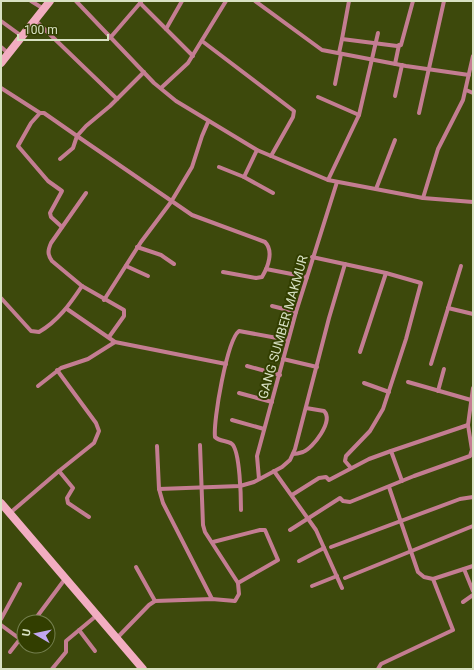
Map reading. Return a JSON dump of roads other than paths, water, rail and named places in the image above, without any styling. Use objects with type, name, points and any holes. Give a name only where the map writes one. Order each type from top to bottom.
[{"type":"street","points":[[31,1],[44,9]]},
{"type":"street","points":[[1,63],[36,21],[50,1]]},
{"type":"street","points":[[76,1],[110,38],[176,101],[208,122],[257,150],[328,180],[423,198],[473,202]]},
{"type":"street","points":[[166,29],[182,1]]},
{"type":"street","points":[[161,88],[180,72],[193,56],[226,1]]},
{"type":"street","points":[[255,1],[322,50],[395,64],[469,75]]},
{"type":"street","points":[[335,84],[349,1]]},
{"type":"street","points":[[395,64],[399,45],[403,40],[414,1]]},
{"type":"street","points":[[419,113],[444,1]]},
{"type":"street","points":[[110,38],[141,2],[193,56]]},
{"type":"street","points":[[1,21],[23,37]]},
{"type":"street","points":[[36,21],[117,99]]},
{"type":"street","points":[[328,180],[359,116],[378,34]]},
{"type":"street","points":[[342,39],[399,45]]},
{"type":"street","points":[[202,40],[294,111],[294,117],[271,156]]},
{"type":"street","points":[[1,47],[9,54]]},
{"type":"street","points":[[423,198],[438,149],[463,100],[473,56]]},
{"type":"street","points":[[395,96],[402,65]]},
{"type":"street","points":[[60,159],[73,148],[78,136],[86,126],[117,99],[144,72]]},
{"type":"street","points":[[1,88],[40,113],[44,113],[171,202],[198,218],[265,242],[270,250],[266,269],[262,277],[256,278],[223,272]]},
{"type":"street","points":[[466,90],[473,93]]},
{"type":"street","points":[[318,97],[359,116]]},
{"type":"street","points":[[40,113],[31,123],[18,146],[48,181],[62,191],[50,213],[51,217],[62,228]]},
{"type":"street","points":[[104,300],[137,247],[171,202],[192,167],[208,122]]},
{"type":"street","points":[[376,189],[395,140]]},
{"type":"street","points":[[244,177],[257,150]]},
{"type":"street","points":[[219,168],[244,177],[274,193]]},
{"type":"street","name":"GANG SUMBER MAKMUR","points":[[259,479],[257,456],[264,429],[312,257],[337,182]]},
{"type":"street","points":[[86,193],[48,249],[48,256],[82,286],[125,312],[109,337]]},
{"type":"street","points":[[137,247],[161,255],[174,264]]},
{"type":"street","points":[[312,257],[386,273],[421,283],[421,288],[383,408],[376,422],[346,456],[345,461],[351,468]]},
{"type":"street","points":[[160,490],[240,486],[259,479],[286,464],[293,454],[345,264]]},
{"type":"street","points":[[126,266],[148,276]]},
{"type":"street","points":[[431,364],[461,266]]},
{"type":"street","points":[[266,269],[307,277]]},
{"type":"street","points":[[360,352],[386,273]]},
{"type":"street","points":[[1,298],[31,331],[39,332],[68,309],[82,286]]},
{"type":"street","points":[[272,306],[296,312]]},
{"type":"street","points":[[448,308],[473,314]]},
{"type":"street","points":[[68,309],[115,342],[226,364]]},
{"type":"street","points":[[242,510],[238,462],[234,447],[232,444],[215,437],[216,413],[226,364],[234,337],[239,331],[288,340]]},
{"type":"street","points":[[38,386],[57,370],[73,362],[88,359],[115,342]]},
{"type":"street","points":[[283,359],[317,367]]},
{"type":"street","points":[[247,366],[280,375]]},
{"type":"street","points":[[10,513],[94,443],[99,431],[96,423],[57,370]]},
{"type":"street","points":[[438,391],[444,370]]},
{"type":"street","points":[[364,382],[389,392]]},
{"type":"street","points":[[408,382],[471,400]]},
{"type":"street","points":[[290,530],[340,498],[343,501],[350,502],[470,456],[472,450],[468,425],[473,388]]},
{"type":"street","points":[[239,393],[272,402]]},
{"type":"street","points":[[293,454],[303,452],[316,441],[326,422],[327,417],[324,410],[306,408]]},
{"type":"street","points":[[232,420],[264,429]]},
{"type":"street","points":[[292,496],[318,478],[326,477],[329,480],[351,468],[391,451],[468,425]]},
{"type":"street","points":[[116,639],[149,605],[155,601],[212,599],[235,601],[239,594],[238,584],[203,525],[200,445]]},
{"type":"street","points":[[157,446],[160,490],[164,504],[212,599]]},
{"type":"street","points":[[391,451],[402,481]]},
{"type":"street","points":[[59,471],[73,488],[67,498],[68,503],[89,517]]},
{"type":"street","points":[[274,471],[316,530],[342,588]]},
{"type":"street","points":[[389,486],[418,572],[424,577],[434,579],[473,566]]},
{"type":"street","points":[[330,547],[460,499],[473,497]]},
{"type":"street","points":[[1,503],[37,543],[96,616],[143,669]]},
{"type":"street","points":[[346,578],[473,526]]},
{"type":"street","points":[[213,542],[260,530],[268,534],[278,557],[278,561],[238,584]]},
{"type":"street","points":[[299,561],[324,548]]},
{"type":"street","points":[[136,567],[155,601]]},
{"type":"street","points":[[464,569],[473,591]]},
{"type":"street","points":[[312,586],[337,576]]},
{"type":"street","points":[[39,614],[66,579]]},
{"type":"street","points":[[378,669],[381,664],[452,632],[453,628],[434,579]]},
{"type":"street","points":[[1,619],[20,584]]},
{"type":"street","points":[[462,602],[473,595]]},
{"type":"street","points":[[52,669],[66,652],[66,641],[96,616]]},
{"type":"street","points":[[1,625],[16,635]]},
{"type":"street","points":[[79,630],[95,651]]},
{"type":"street","points":[[10,652],[16,644]]}]
